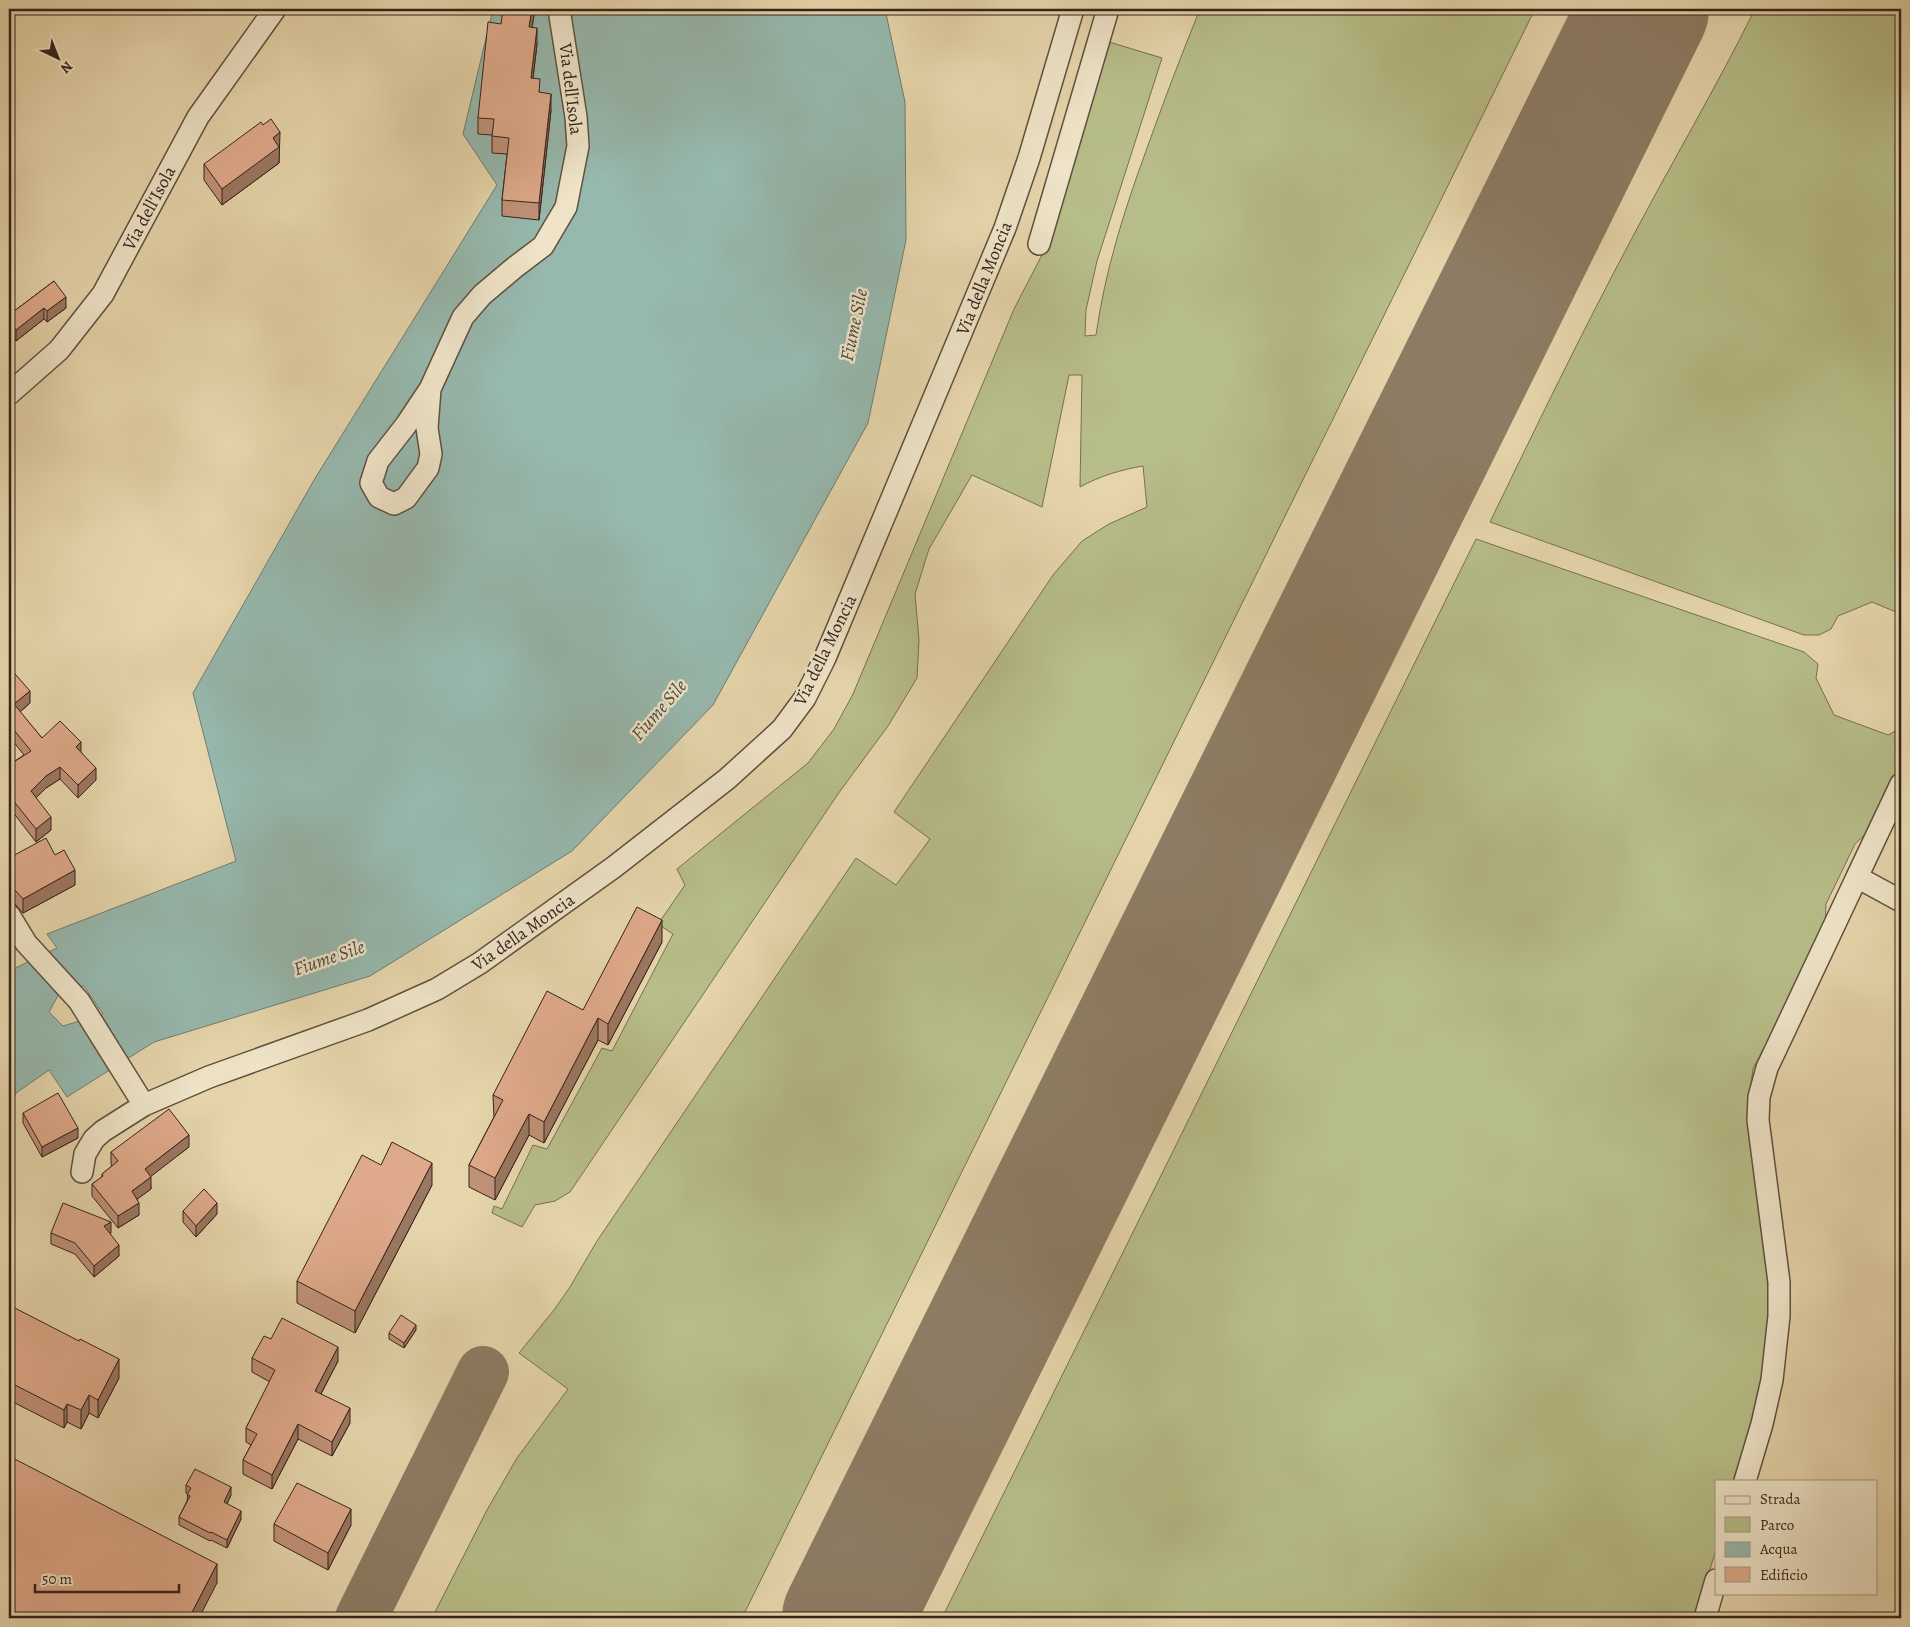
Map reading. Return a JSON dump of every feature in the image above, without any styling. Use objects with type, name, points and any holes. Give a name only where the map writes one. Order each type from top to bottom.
[{"type":"street","name":"Via dell'Isola","points":[[9,394],[59,350],[103,294],[198,117],[275,9]]},
{"type":"street","name":"Via dell'Isola","points":[[430,389],[427,428],[431,454],[428,468],[406,498],[394,504],[379,496],[371,483],[378,461],[406,425],[430,389],[462,317],[489,290],[543,246],[566,207],[578,146],[576,117],[559,9]]},
{"type":"street","name":"Via della Moncia","points":[[82,1172],[85,1154],[94,1139],[103,1131],[144,1106],[209,1077],[368,1020],[455,979],[614,867],[727,779],[782,729],[805,698],[825,658],[1005,228],[1029,158],[1073,9]]},
{"type":"street","points":[[1039,244],[1108,9]]},
{"type":"street","points":[[1745,1480],[1772,1380],[1779,1316],[1779,1282],[1760,1148],[1759,1097],[1767,1068],[1901,784]]},
{"type":"street","points":[[1857,877],[1901,901]]},
{"type":"street","points":[[9,916],[31,948],[75,995],[144,1106]]},
{"type":"street","points":[[1705,1618],[1715,1583]]},
{"type":"green space","points":[[1200,9],[1535,9],[742,1618],[432,1618],[487,1510],[517,1458],[568,1389],[519,1353],[570,1287],[597,1241],[856,858],[896,885],[930,839],[894,812],[1053,575],[1082,541],[1109,524],[1147,507],[1143,466],[1110,474],[1080,487],[1082,375],[1069,375],[1042,507],[972,475],[929,549],[915,594],[919,640],[917,678],[888,726],[838,794],[570,1192],[555,1201],[535,1205],[522,1227],[492,1213],[494,1206],[502,1209],[533,1145],[547,1149],[602,1048],[612,1051],[673,934],[658,924],[685,885],[677,869],[808,763],[834,729],[853,694],[1014,309],[1044,251],[1106,41],[1162,58],[1097,261],[1086,310],[1085,336],[1096,335],[1110,264],[1123,219],[1159,115]]},
{"type":"green space","points":[[1755,9],[1901,9],[1901,614],[1872,602],[1838,616],[1831,629],[1819,635],[1804,635],[1490,522],[1613,273]]},
{"type":"green space","points":[[1476,539],[1804,652],[1818,664],[1816,678],[1834,715],[1888,735],[1901,728],[1901,769],[1874,826],[1855,844],[1826,904],[1825,928],[1753,1069],[1749,1098],[1748,1130],[1772,1269],[1763,1385],[1736,1480],[1715,1480],[1715,1552],[1696,1618],[942,1618]]},
{"type":"water","name":"Fiume Sile","points":[[493,9],[885,9],[905,102],[906,240],[868,423],[713,705],[572,851],[370,976],[154,1042],[67,1097],[49,1070],[16,1093],[9,1109],[9,971],[57,948],[47,934],[236,861],[193,693],[314,480],[497,185],[463,134]],"holes":[[[84,986],[103,1014],[63,1026],[49,1012],[60,992]]]},
{"type":"building","points":[[503,9],[532,9],[529,27],[537,28],[531,78],[540,79],[539,92],[551,94],[539,203],[502,200],[509,138],[492,136],[494,119],[478,118],[488,22],[501,24]]},
{"type":"building","points":[[271,119],[280,132],[273,138],[279,147],[222,189],[204,164],[261,122],[263,125]]},
{"type":"building","points":[[54,281],[66,297],[47,311],[44,308],[16,330],[9,321],[9,315]]},
{"type":"building","points":[[9,667],[30,691],[14,704],[42,738],[60,721],[81,742],[76,747],[96,768],[78,785],[60,767],[46,776],[31,791],[51,817],[36,829],[12,799],[9,801],[9,765],[31,751],[9,724]]},
{"type":"building","points":[[46,838],[55,855],[64,850],[75,870],[23,899],[15,890],[9,888],[12,885],[9,880],[9,858]]},
{"type":"building","points":[[637,907],[662,920],[608,1024],[598,1018],[544,1122],[529,1114],[495,1178],[469,1165],[503,1100],[493,1095],[547,991],[583,1010]]},
{"type":"building","points":[[58,1093],[78,1128],[42,1147],[23,1113]]},
{"type":"building","points":[[169,1109],[189,1135],[145,1169],[151,1177],[132,1191],[139,1203],[118,1216],[92,1184],[118,1161],[111,1152]]},
{"type":"building","points":[[392,1142],[432,1163],[355,1311],[297,1281],[362,1155],[381,1165]]},
{"type":"building","points":[[204,1189],[217,1203],[196,1226],[183,1211]]},
{"type":"building","points":[[63,1203],[111,1222],[104,1226],[119,1245],[94,1266],[75,1243],[51,1233]]},
{"type":"building","points":[[9,1305],[119,1359],[98,1400],[89,1395],[81,1410],[67,1404],[64,1410],[9,1382]]},
{"type":"building","points":[[401,1315],[416,1325],[404,1343],[389,1333]]},
{"type":"building","points":[[282,1318],[338,1347],[315,1391],[350,1408],[332,1442],[298,1424],[272,1475],[243,1460],[257,1434],[246,1428],[275,1370],[252,1358],[264,1336],[271,1339]]},
{"type":"building","points":[[9,1456],[217,1564],[189,1618],[9,1618]]},
{"type":"building","points":[[195,1469],[231,1487],[224,1502],[241,1511],[227,1540],[179,1517],[190,1496],[187,1495],[191,1488],[186,1485]]},
{"type":"building","points":[[297,1483],[351,1509],[328,1553],[274,1524]]},
{"type":"taxiway","points":[[361,1618],[483,1372]]},
{"type":"runway","points":[[847,1618],[1644,9]]}]
